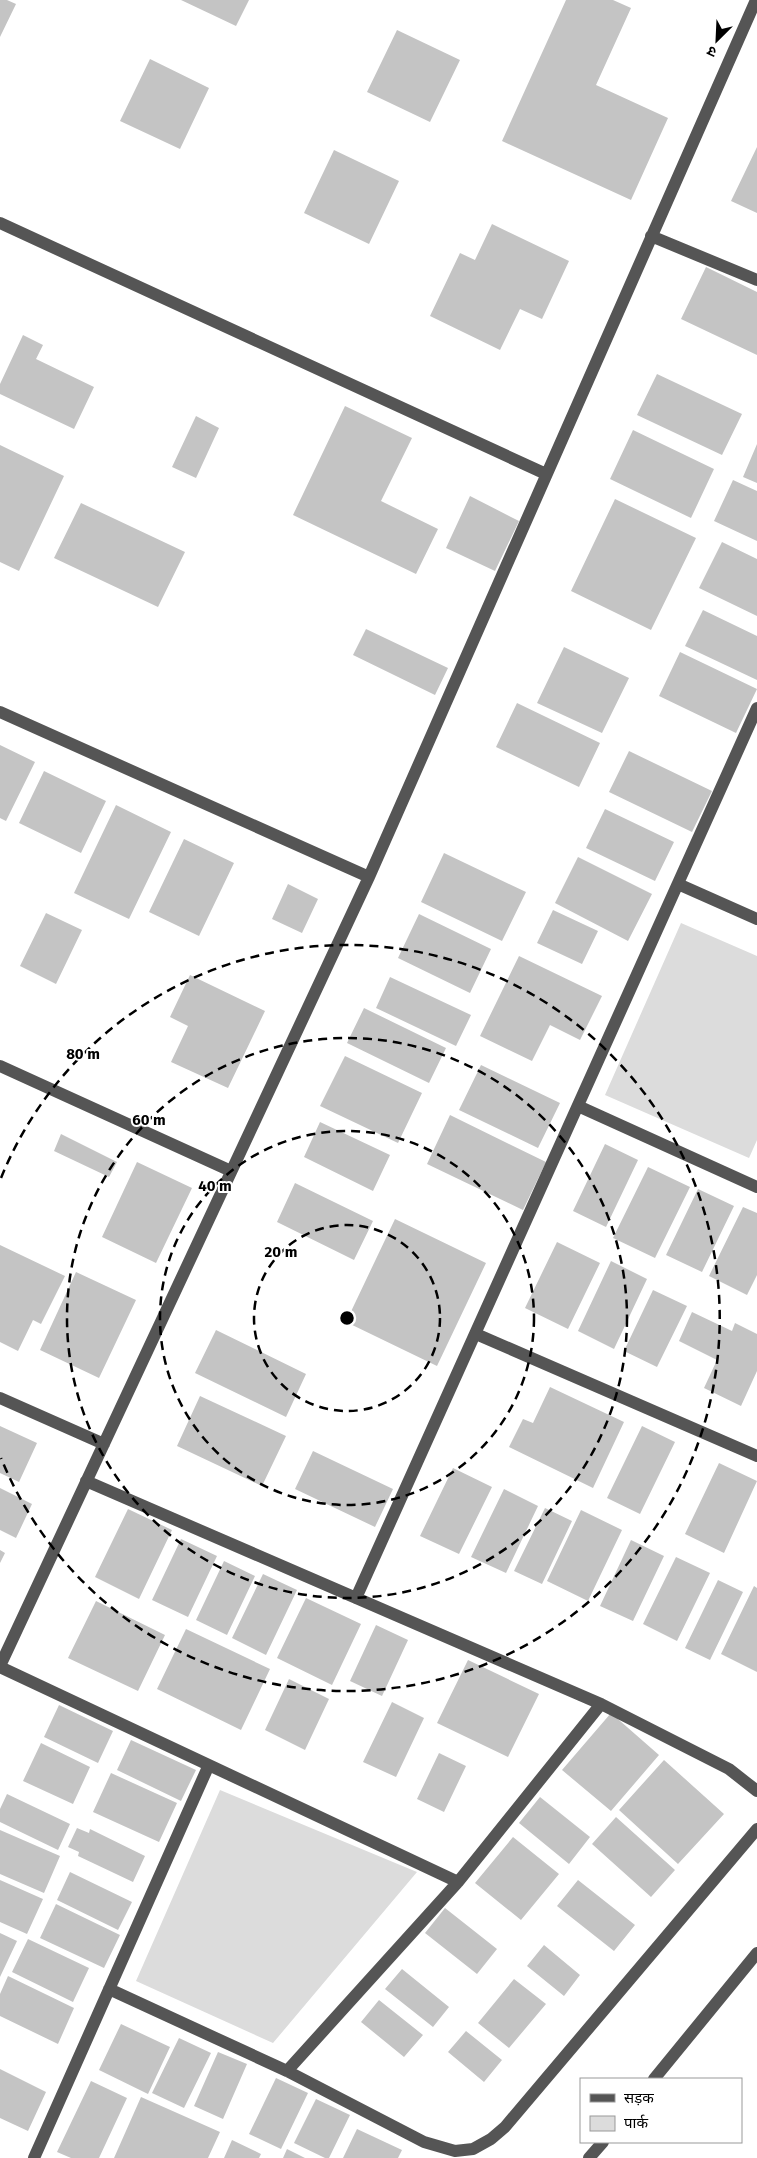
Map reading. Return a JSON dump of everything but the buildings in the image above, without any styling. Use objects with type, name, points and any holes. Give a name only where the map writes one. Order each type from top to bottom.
[{"type":"street","points":[[458,1882],[208,1766],[0,1666],[369,877],[756,0]]},
{"type":"street","points":[[0,223],[546,474]]},
{"type":"street","points":[[652,236],[757,280]]},
{"type":"street","points":[[356,1598],[757,708]]},
{"type":"street","points":[[0,712],[369,877]]},
{"type":"street","points":[[678,884],[757,919]]},
{"type":"street","points":[[0,1066],[231,1171]]},
{"type":"street","points":[[578,1106],[757,1187]]},
{"type":"street","points":[[476,1334],[757,1456]]},
{"type":"street","points":[[0,1398],[104,1444]]},
{"type":"street","points":[[86,1481],[601,1704],[729,1769],[757,1791]]},
{"type":"street","points":[[288,2071],[458,1882],[601,1704]]},
{"type":"street","points":[[34,2158],[208,1766]]},
{"type":"street","points":[[109,1989],[288,2071],[424,2142],[455,2151],[473,2150],[491,2139],[505,2127],[757,1829]]},
{"type":"street","points":[[655,2078],[757,1953]]},
{"type":"street","points":[[589,2158],[602,2143]]},
{"type":"green space","points":[[681,923],[757,956],[757,1140],[749,1158],[605,1095]]},
{"type":"green space","points":[[220,1790],[417,1872],[273,2043],[136,1981]]}]
